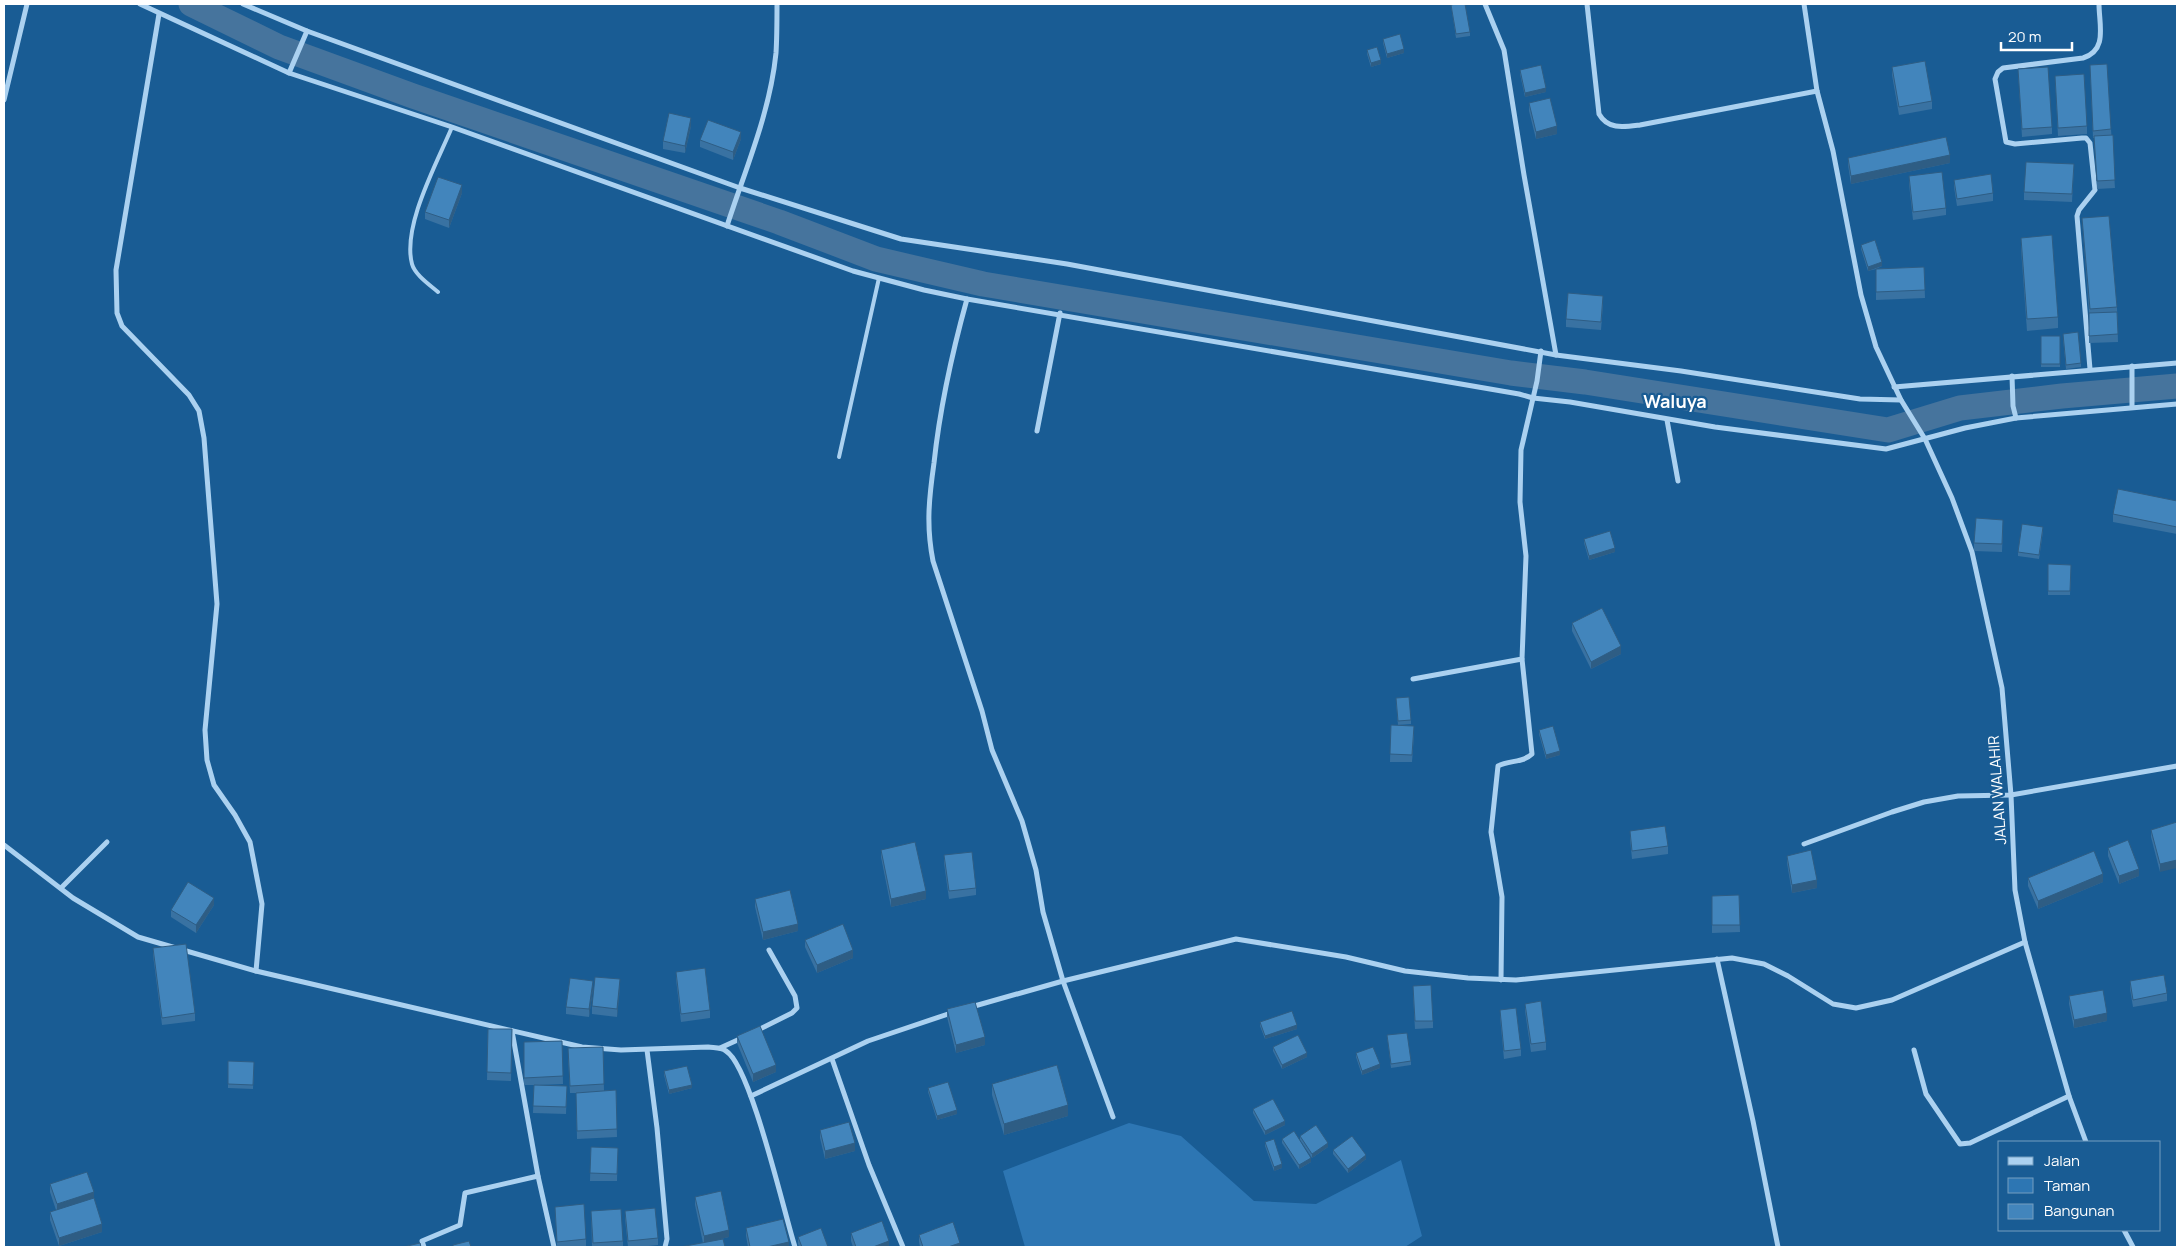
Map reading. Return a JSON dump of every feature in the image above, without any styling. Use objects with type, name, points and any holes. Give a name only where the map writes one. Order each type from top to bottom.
[{"type":"street","points":[[4,100],[27,4]]},
{"type":"street","points":[[140,4],[289,73],[452,127],[853,271],[924,290],[967,299],[1060,313],[1499,390],[1532,398],[1570,402],[1667,420],[1886,449],[1924,436],[2016,418],[2177,404]]},
{"type":"street","points":[[243,4],[308,31],[740,188],[901,239],[965,247],[1067,264],[1540,354],[1681,370],[1860,399],[1901,400]]},
{"type":"street","points":[[727,226],[756,142],[767,98],[776,54],[777,4]]},
{"type":"street","points":[[1485,4],[1504,50],[1556,355]]},
{"type":"street","points":[[1587,4],[1599,114],[1607,124],[1622,127],[1640,125],[1817,91]]},
{"type":"street","name":"JALAN WALAHIR","points":[[1804,4],[1817,91],[1834,151],[1861,295],[1876,347],[1901,400],[1924,436],[1952,498],[1972,552],[2002,688],[2011,795],[2015,890],[2025,942],[2069,1096],[2086,1141]]},
{"type":"street","points":[[2090,369],[2077,216],[2095,190],[2090,143],[2086,138],[2015,144],[2006,142],[1995,79],[1998,72],[2003,68],[2083,58],[2093,55],[2100,44],[2098,4]]},
{"type":"street","points":[[159,14],[116,270],[117,313],[122,326],[189,395],[199,411],[204,438],[205,469],[212,522],[217,604],[205,730],[207,760],[214,785],[235,815],[250,842],[262,904],[256,971]]},
{"type":"street","points":[[289,73],[308,31]]},
{"type":"street","points":[[967,299],[940,412],[927,517],[929,540],[982,710],[992,750],[1022,821],[1036,870],[1043,912],[1063,981],[1113,1117]]},
{"type":"street","points":[[1037,431],[1060,313]]},
{"type":"street","points":[[1501,980],[1502,897],[1492,832],[1493,809],[1498,766],[1526,759],[1532,754],[1522,659],[1526,556],[1519,480],[1521,450],[1537,381],[1540,354]]},
{"type":"street","points":[[1894,387],[2177,363]]},
{"type":"street","points":[[2132,368],[2132,407]]},
{"type":"street","points":[[2012,376],[2013,406],[2016,418]]},
{"type":"street","points":[[1667,420],[1678,481]]},
{"type":"street","points":[[1413,679],[1522,659]]},
{"type":"street","points":[[1804,844],[1924,802],[1958,796],[2011,795],[2177,766]]},
{"type":"street","points":[[61,888],[107,842]]},
{"type":"street","points":[[4,845],[61,888],[138,937],[256,971],[582,1047],[647,1050],[720,1048],[728,1051],[751,1096],[795,1247]]},
{"type":"street","points":[[965,1009],[1063,981],[1236,939],[1346,957],[1405,971],[1501,980],[1732,958],[1764,964],[1788,976],[1833,1004],[1856,1008],[1892,1000],[2025,942]]},
{"type":"street","points":[[720,1048],[785,1016],[797,1008],[796,996],[769,950]]},
{"type":"street","points":[[1716,959],[1753,1121],[1778,1247]]},
{"type":"street","points":[[751,1096],[868,1041],[956,1012]]},
{"type":"street","points":[[512,1031],[538,1176],[554,1247]]},
{"type":"street","points":[[647,1050],[657,1128],[667,1240],[665,1247]]},
{"type":"street","points":[[1914,1050],[1926,1094],[1960,1144],[1970,1143],[2069,1096]]},
{"type":"street","points":[[832,1059],[869,1165],[903,1247]]},
{"type":"street","points":[[424,1247],[422,1241],[460,1225],[465,1193],[538,1176]]},
{"type":"street","points":[[2125,1231],[2133,1247]]},
{"type":"lane","points":[[438,292],[413,266],[409,242],[417,209],[452,127]]},
{"type":"lane","points":[[839,457],[879,278]]},
{"type":"green space","points":[[1129,1123],[1181,1136],[1254,1201],[1316,1204],[1401,1160],[1422,1236],[1405,1247],[1025,1247],[1003,1171]]},
{"type":"building","points":[[1465,4],[1470,32],[1456,34],[1451,5]]},
{"type":"building","points":[[1400,34],[1404,49],[1387,54],[1383,39]]},
{"type":"building","points":[[1377,47],[1381,60],[1371,63],[1367,50]]},
{"type":"building","points":[[1925,61],[1932,101],[1899,107],[1892,67]]},
{"type":"building","points":[[2107,64],[2111,129],[2093,131],[2090,65]]},
{"type":"building","points":[[1541,65],[1546,88],[1525,93],[1520,70]]},
{"type":"building","points":[[2048,67],[2052,127],[2022,129],[2018,69]]},
{"type":"building","points":[[2084,74],[2087,126],[2058,128],[2055,76]]},
{"type":"building","points":[[1550,98],[1557,126],[1536,132],[1529,103]]},
{"type":"building","points":[[669,113],[691,118],[685,146],[663,141]]},
{"type":"building","points":[[708,120],[741,132],[733,152],[700,140]]},
{"type":"building","points":[[2113,135],[2115,180],[2097,181],[2094,136]]},
{"type":"building","points":[[1946,137],[1950,155],[1851,176],[1848,158]]},
{"type":"building","points":[[2026,162],[2074,164],[2072,194],[2024,192]]},
{"type":"building","points":[[1942,172],[1946,208],[1913,212],[1909,176]]},
{"type":"building","points":[[1991,174],[1993,193],[1957,199],[1954,180]]},
{"type":"building","points":[[438,177],[462,185],[449,220],[425,212]]},
{"type":"building","points":[[2109,216],[2117,307],[2090,309],[2082,218]]},
{"type":"building","points":[[2052,235],[2058,317],[2027,319],[2021,238]]},
{"type":"building","points":[[1875,240],[1882,262],[1868,267],[1861,245]]},
{"type":"building","points":[[1924,267],[1925,290],[1876,292],[1876,269]]},
{"type":"building","points":[[1568,293],[1603,296],[1601,322],[1566,319]]},
{"type":"building","points":[[2117,312],[2118,334],[2089,336],[2089,313]]},
{"type":"building","points":[[2078,332],[2081,363],[2066,365],[2063,334]]},
{"type":"building","points":[[2041,336],[2060,336],[2060,364],[2041,364]]},
{"type":"building","points":[[2118,489],[2177,501],[2177,527],[2113,514]]},
{"type":"building","points":[[1976,518],[2003,520],[2002,544],[1974,543]]},
{"type":"building","points":[[2022,524],[2043,527],[2039,555],[2018,552]]},
{"type":"building","points":[[1610,531],[1615,548],[1589,556],[1584,539]]},
{"type":"building","points":[[2048,564],[2071,565],[2070,591],[2048,591]]},
{"type":"building","points":[[1602,608],[1621,646],[1591,662],[1572,623]]},
{"type":"building","points":[[1409,697],[1411,720],[1398,721],[1396,698]]},
{"type":"building","points":[[1391,725],[1414,726],[1412,755],[1390,754]]},
{"type":"building","points":[[1553,726],[1560,751],[1546,755],[1539,730]]},
{"type":"building","points":[[2177,822],[2177,860],[2160,864],[2151,830]]},
{"type":"building","points":[[1665,826],[1668,846],[1632,851],[1630,831]]},
{"type":"building","points":[[2128,840],[2139,869],[2119,876],[2108,848]]},
{"type":"building","points":[[915,842],[926,891],[891,899],[881,850]]},
{"type":"building","points":[[1811,850],[1817,880],[1792,885],[1787,856]]},
{"type":"building","points":[[2094,851],[2103,874],[2038,901],[2028,878]]},
{"type":"building","points":[[972,852],[976,888],[949,891],[944,855]]},
{"type":"building","points":[[188,882],[214,898],[196,925],[171,910]]},
{"type":"building","points":[[790,890],[798,924],[763,932],[755,899]]},
{"type":"building","points":[[1739,895],[1740,925],[1712,925],[1712,896]]},
{"type":"building","points":[[843,924],[853,950],[817,965],[805,940]]},
{"type":"building","points":[[186,944],[195,1013],[162,1018],[153,948]]},
{"type":"building","points":[[705,968],[710,1010],[681,1014],[676,972]]},
{"type":"building","points":[[2164,975],[2167,993],[2133,1000],[2130,981]]},
{"type":"building","points":[[595,977],[620,979],[617,1009],[592,1006]]},
{"type":"building","points":[[570,978],[593,981],[589,1009],[566,1007]]},
{"type":"building","points":[[1431,985],[1433,1021],[1415,1021],[1413,986]]},
{"type":"building","points":[[2103,990],[2107,1013],[2074,1020],[2069,996]]},
{"type":"building","points":[[1541,1001],[1546,1042],[1531,1044],[1525,1004]]},
{"type":"building","points":[[975,1002],[985,1037],[956,1045],[947,1009]]},
{"type":"building","points":[[1516,1008],[1521,1049],[1504,1051],[1500,1010]]},
{"type":"building","points":[[1292,1011],[1297,1025],[1265,1036],[1260,1022]]},
{"type":"building","points":[[760,1026],[776,1065],[753,1074],[737,1036]]},
{"type":"building","points":[[488,1029],[512,1029],[511,1073],[487,1072]]},
{"type":"building","points":[[1407,1033],[1411,1061],[1391,1064],[1387,1035]]},
{"type":"building","points":[[1298,1035],[1307,1053],[1282,1065],[1273,1047]]},
{"type":"building","points":[[562,1041],[563,1076],[524,1078],[524,1042]]},
{"type":"building","points":[[603,1047],[604,1084],[570,1086],[568,1048]]},
{"type":"building","points":[[1373,1047],[1380,1064],[1362,1071],[1356,1053]]},
{"type":"building","points":[[228,1061],[254,1062],[253,1085],[228,1084]]},
{"type":"building","points":[[1057,1065],[1068,1105],[1004,1124],[992,1084]]},
{"type":"building","points":[[687,1066],[692,1085],[669,1090],[664,1071]]},
{"type":"building","points":[[948,1082],[957,1110],[937,1116],[928,1088]]},
{"type":"building","points":[[534,1085],[567,1086],[566,1107],[533,1106]]},
{"type":"building","points":[[616,1090],[617,1129],[577,1131],[576,1093]]},
{"type":"building","points":[[1273,1099],[1285,1121],[1265,1131],[1253,1109]]},
{"type":"building","points":[[849,1122],[855,1143],[825,1151],[820,1130]]},
{"type":"building","points":[[1316,1125],[1328,1143],[1312,1154],[1300,1136]]},
{"type":"building","points":[[1294,1131],[1311,1158],[1299,1165],[1282,1139]]},
{"type":"building","points":[[1352,1136],[1366,1155],[1348,1169],[1333,1150]]},
{"type":"building","points":[[1274,1139],[1282,1164],[1274,1167],[1265,1142]]},
{"type":"building","points":[[591,1147],[618,1148],[617,1174],[590,1173]]},
{"type":"building","points":[[87,1172],[94,1192],[57,1204],[50,1184]]},
{"type":"building","points":[[721,1191],[729,1230],[704,1236],[695,1197]]},
{"type":"building","points":[[94,1198],[102,1224],[59,1238],[50,1212]]},
{"type":"building","points":[[584,1204],[586,1239],[557,1242],[555,1207]]},
{"type":"building","points":[[655,1208],[658,1238],[628,1241],[625,1211]]},
{"type":"building","points":[[621,1209],[623,1241],[593,1243],[591,1211]]},
{"type":"building","points":[[783,1219],[789,1242],[767,1247],[750,1247],[746,1228]]},
{"type":"building","points":[[882,1221],[889,1241],[873,1247],[856,1247],[851,1233]]},
{"type":"building","points":[[953,1222],[960,1243],[948,1247],[923,1247],[919,1235]]},
{"type":"building","points":[[821,1228],[828,1247],[802,1247],[798,1237]]},
{"type":"building","points":[[723,1239],[725,1247],[680,1247]]},
{"type":"building","points":[[469,1241],[471,1247],[453,1247],[453,1245]]},
{"type":"building","points":[[420,1243],[421,1247],[403,1247]]},
{"type":"waterway","points":[[191,4],[279,47],[413,96],[779,222],[876,259],[983,284],[1511,373],[1585,382],[1888,430],[1960,408],[2062,396],[2177,386]]},
{"type":"district","name":"Waluya","points":[[1675,401]]}]
